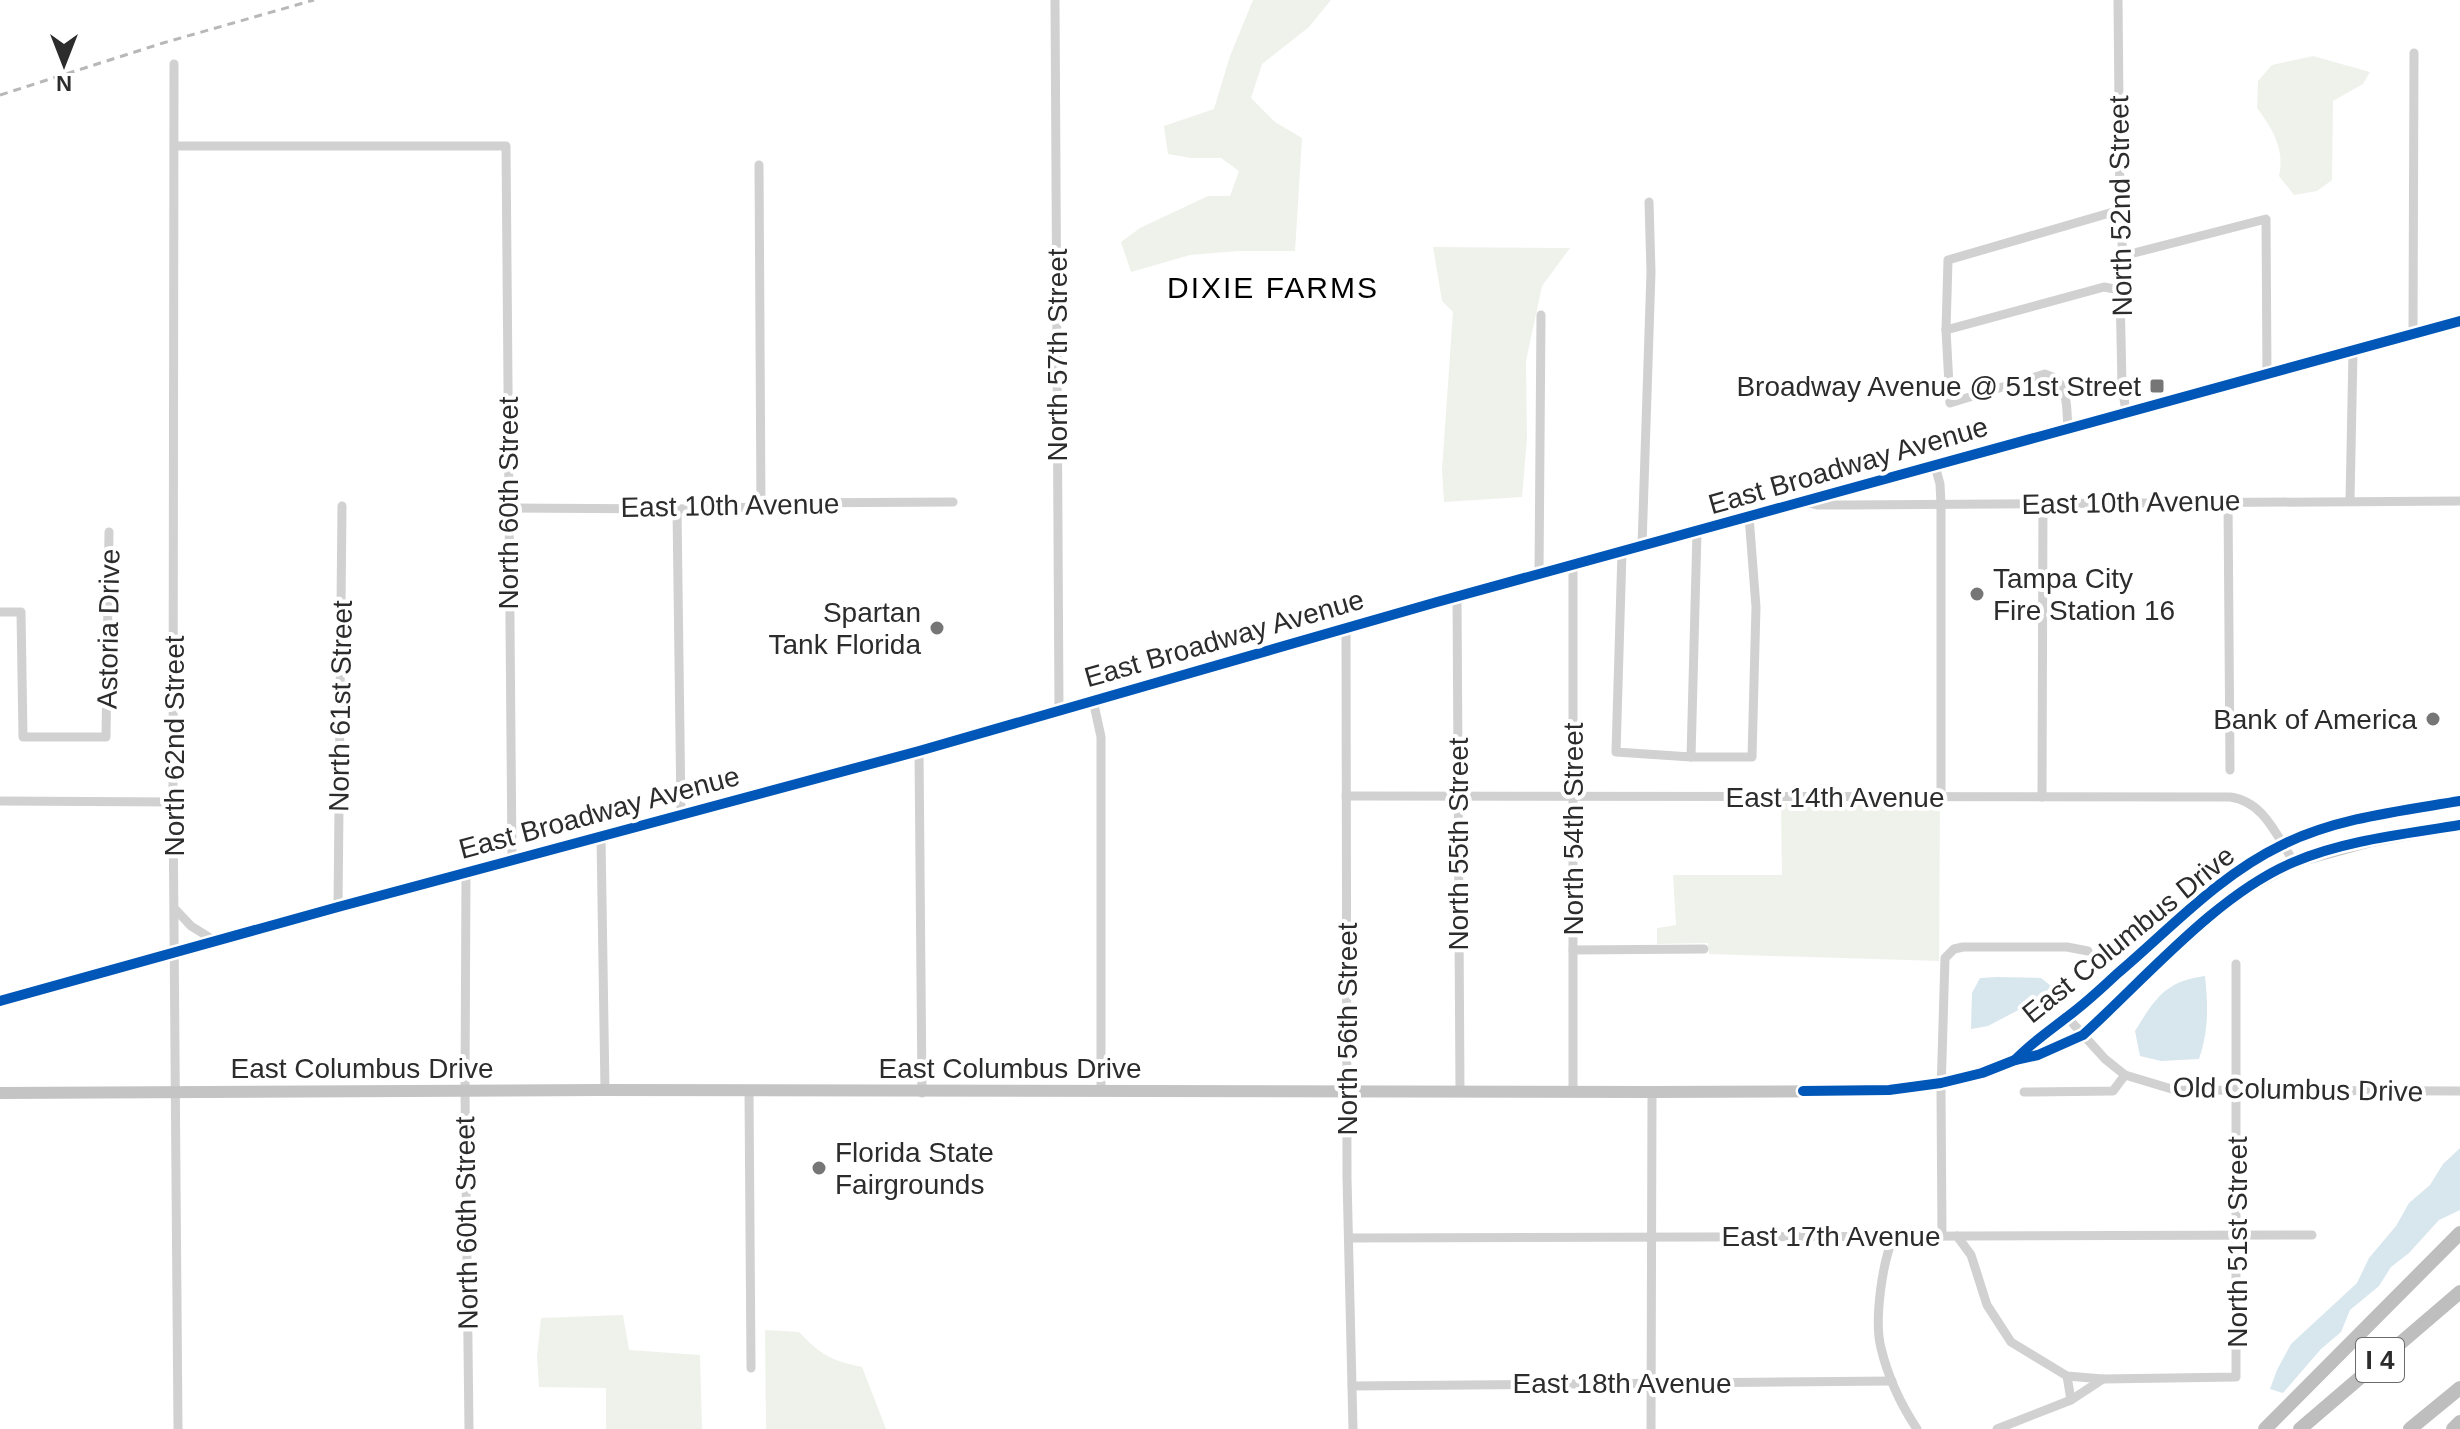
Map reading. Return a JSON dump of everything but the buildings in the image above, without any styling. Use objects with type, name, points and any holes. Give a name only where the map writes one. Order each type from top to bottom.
[{"type":"highway","points":[[2265,1429],[2460,1233]]},
{"type":"highway","name":"I 4","points":[[2300,1429],[2460,1292]]},
{"type":"highway","name":"I 4","points":[[2410,1429],[2460,1388]]},
{"type":"main road","name":"East Columbus Drive","points":[[2015,1060],[2197,901],[2237,871],[2282,845],[2349,822],[2460,801]]},
{"type":"main road","name":"East Columbus Drive","points":[[0,1093],[1868,1091],[1941,1083],[1982,1073],[2038,1055],[2083,1035],[2209,916],[2244,890],[2294,862],[2356,844],[2460,825]]},
{"type":"street","name":"North 57th Street","points":[[1055,0],[1059,709]]},
{"type":"street","name":"North 52nd Street","points":[[2118,0],[2123,258],[2120,290],[2122,385],[2126,412]]},
{"type":"street","points":[[2413,334],[2414,53]]},
{"type":"street","name":"North 62nd Street","points":[[174,64],[173,802],[178,1429]]},
{"type":"street","name":"North 60th Street","points":[[175,146],[506,146],[512,860]]},
{"type":"street","points":[[759,165],[761,507]]},
{"type":"street","points":[[1642,546],[1651,272],[1649,202]]},
{"type":"street","points":[[2068,429],[2066,393],[2062,384],[2045,374],[1950,403],[1946,330],[1948,260],[2120,210]]},
{"type":"street","points":[[2123,258],[2266,219],[2267,375]]},
{"type":"street","points":[[1946,330],[2104,287],[2120,290]]},
{"type":"street","points":[[1539,574],[1541,315]]},
{"type":"street","name":"East Broadway Avenue","points":[[0,1001],[681,813],[919,751],[1539,574],[2460,321]]},
{"type":"street","points":[[2350,500],[2353,352]]},
{"type":"street","points":[[1935,466],[1941,504],[1941,798]]},
{"type":"street","points":[[2228,500],[2230,770]]},
{"type":"street","name":"East 10th Avenue","points":[[1802,501],[1818,505],[2228,500],[2460,501]]},
{"type":"street","name":"East 10th Avenue","points":[[508,508],[677,509],[761,507],[777,503],[953,502]]},
{"type":"street","points":[[2042,797],[2043,503]]},
{"type":"street","name":"North 61st Street","points":[[338,907],[342,506]]},
{"type":"street","points":[[677,509],[681,813]]},
{"type":"street","points":[[1622,552],[1616,752],[1752,757],[1756,607],[1749,516]]},
{"type":"street","name":"Astoria Drive","points":[[0,612],[21,612],[23,737],[106,737],[109,532]]},
{"type":"street","points":[[1691,757],[1697,532]]},
{"type":"street","name":"North 54th Street","points":[[1573,566],[1573,1092]]},
{"type":"street","name":"North 55th Street","points":[[1457,597],[1460,1092]]},
{"type":"street","name":"North 56th Street","points":[[1346,629],[1347,1092],[1353,1429]]},
{"type":"street","points":[[1093,700],[1101,737],[1101,1092]]},
{"type":"street","points":[[919,751],[922,1093]]},
{"type":"street","name":"East 14th Avenue","points":[[1346,796],[2240,798],[2268,820],[2294,862]]},
{"type":"street","points":[[0,801],[173,802]]},
{"type":"street","points":[[601,837],[605,1090]]},
{"type":"street","name":"North 60th Street","points":[[466,873],[469,1429]]},
{"type":"street","points":[[175,909],[191,926],[215,941]]},
{"type":"street","points":[[1942,1236],[1943,968],[1948,953],[1963,947],[2067,947],[2088,951]]},
{"type":"street","points":[[1573,950],[1704,949]]},
{"type":"street","name":"North 51st Street","points":[[2103,1379],[2236,1377],[2236,964]]},
{"type":"street","name":"Old Columbus Drive","points":[[2067,1017],[2105,1059],[2125,1075],[2175,1090],[2460,1091]]},
{"type":"street","points":[[2024,1092],[2113,1091],[2125,1075]]},
{"type":"street","points":[[749,1092],[751,1368]]},
{"type":"street","points":[[1651,1429],[1652,1092]]},
{"type":"street","name":"East 17th Avenue","points":[[1350,1238],[2312,1235]]},
{"type":"street","points":[[1894,1236],[1884,1264],[1880,1345],[1892,1381],[1917,1429]]},
{"type":"street","points":[[1957,1236],[1971,1255],[1987,1305],[2011,1342],[2067,1376],[2103,1379]]},
{"type":"street","points":[[2067,1376],[2071,1400]]},
{"type":"street","points":[[1997,1429],[2071,1400],[2103,1379]]},
{"type":"street","name":"East 18th Avenue","points":[[1352,1386],[1892,1381]]},
{"type":"shaded area","points":[[1253,0],[1331,0],[1309,27],[1262,64],[1251,98],[1275,122],[1302,138],[1295,251],[1190,255],[1131,272],[1121,242],[1140,228],[1208,196],[1230,196],[1239,171],[1221,158],[1168,154],[1164,126],[1214,109],[1230,56]]},
{"type":"shaded area","points":[[2313,56],[2370,72],[2363,84],[2333,101],[2332,180],[2317,191],[2294,195],[2279,176],[2279,149],[2257,108],[2258,81],[2272,65]]},
{"type":"shaded area","points":[[1433,247],[1570,248],[1542,286],[1526,361],[1527,438],[1522,497],[1444,502],[1442,470],[1453,312],[1442,301]]},
{"type":"shaded area","points":[[1781,803],[1940,803],[1939,961],[1709,954],[1708,943],[1657,944],[1657,928],[1676,925],[1673,875],[1782,875]]},
{"type":"shaded area","points":[[2205,976],[2207,1018],[2199,1059],[2161,1061],[2140,1056],[2135,1031],[2155,1001],[2180,982]]},
{"type":"shaded area","points":[[1980,978],[2041,978],[2056,990],[1988,1026],[1971,1029],[1972,993]]},
{"type":"shaded area","points":[[2460,1148],[2460,1210],[2439,1220],[2409,1253],[2391,1267],[2379,1286],[2350,1310],[2341,1332],[2321,1349],[2283,1393],[2270,1389],[2291,1344],[2357,1283],[2369,1258],[2396,1226],[2409,1203],[2430,1185],[2443,1164]]},
{"type":"shaded area","points":[[623,1315],[629,1350],[700,1355],[702,1429],[606,1429],[606,1388],[539,1387],[537,1356],[541,1318]]},
{"type":"shaded area","points":[[765,1330],[799,1332],[827,1356],[862,1367],[886,1429],[766,1429]]},
{"type":"railway","points":[[0,95],[163,43],[314,0]]},
{"type":"cycle path","points":[[0,1001],[919,751],[1437,602],[2460,321]]},
{"type":"cycle path","points":[[2015,1060],[2216,887],[2259,858],[2324,828],[2392,812],[2460,801]]},
{"type":"cycle path","points":[[1803,1091],[1889,1090],[1941,1083],[2038,1055],[2083,1035],[2210,916],[2265,876],[2334,848],[2460,825]]},
{"type":"place","name":"Broadway Avenue @ 51st Street","points":[[2157,386]]},
{"type":"place","name":"Tampa City Fire Station 16","points":[[1977,594]]},
{"type":"place","name":"Spartan Tank Florida","points":[[937,628]]},
{"type":"place","name":"Bank of America","points":[[2433,719]]},
{"type":"place","name":"Florida State Fairgrounds","points":[[819,1168]]},
{"type":"district","name":"DIXIE FARMS","points":[[1273,288]]}]
